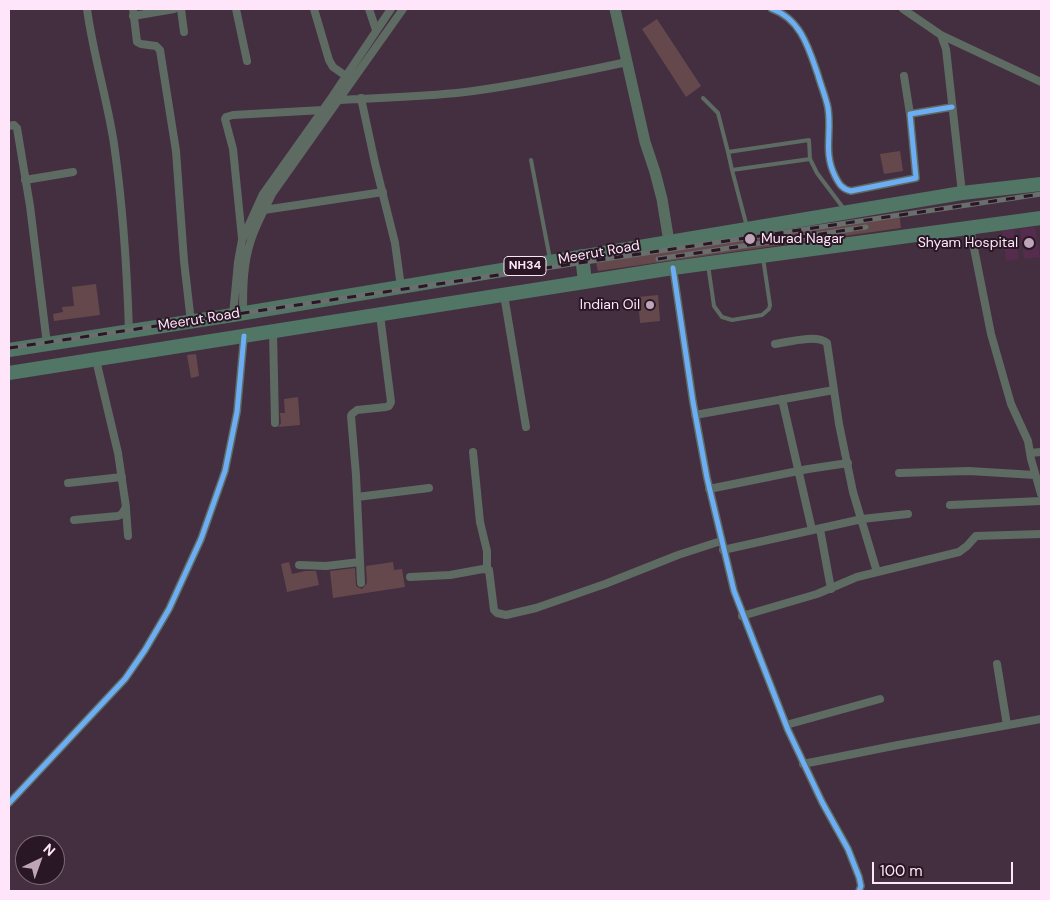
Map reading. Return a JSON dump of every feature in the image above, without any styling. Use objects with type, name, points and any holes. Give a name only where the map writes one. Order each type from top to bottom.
[{"type":"highway","name":"Meerut Road","points":[[9,350],[191,322],[962,193],[1041,184]]},
{"type":"highway","name":"Meerut Road","points":[[9,374],[673,268],[1041,218]]},
{"type":"highway","points":[[582,256],[586,282]]},
{"type":"street","points":[[87,9],[91,40],[114,146],[122,218],[128,331]]},
{"type":"street","points":[[174,9],[133,12],[137,42],[158,46],[161,59],[176,151],[184,262],[191,322]]},
{"type":"street","points":[[181,9],[184,32]]},
{"type":"street","points":[[236,9],[247,60]]},
{"type":"street","points":[[314,9],[329,60],[333,67],[346,76]]},
{"type":"street","points":[[369,9],[379,28],[388,31]]},
{"type":"street","points":[[238,314],[251,239],[272,194],[323,110],[391,9]]},
{"type":"street","points":[[238,314],[238,262],[242,240],[263,194],[340,100],[403,9]]},
{"type":"street","points":[[615,9],[645,142],[659,190],[669,242]]},
{"type":"street","points":[[772,9],[789,18],[799,29],[807,43],[828,108],[829,164],[838,182],[845,190],[851,191],[916,178],[910,114],[904,76]]},
{"type":"street","points":[[903,9],[941,35],[1041,82]]},
{"type":"street","points":[[941,35],[946,49],[962,193]]},
{"type":"street","points":[[340,100],[473,91],[569,75],[627,62]]},
{"type":"street","points":[[361,98],[395,243],[401,287]]},
{"type":"street","points":[[910,114],[952,107]]},
{"type":"street","points":[[242,240],[233,149],[226,117],[323,110]]},
{"type":"street","points":[[9,126],[14,125],[16,128],[30,206],[47,344]]},
{"type":"street","points":[[24,180],[73,172]]},
{"type":"street","points":[[264,210],[382,192]]},
{"type":"street","points":[[970,228],[991,334],[1011,404],[1028,441],[1041,494]]},
{"type":"street","points":[[673,268],[695,415],[709,489],[734,591],[742,616],[803,764],[848,849],[859,876],[861,886],[859,891]]},
{"type":"street","points":[[504,295],[526,426]]},
{"type":"street","points":[[361,582],[351,420],[352,414],[357,410],[389,406],[391,402],[380,314]]},
{"type":"street","points":[[274,332],[275,423]]},
{"type":"street","points":[[9,803],[125,679],[169,609],[214,508],[225,471],[237,412],[244,336]]},
{"type":"street","points":[[775,344],[814,339],[824,341],[828,348],[839,424],[853,492],[877,572]]},
{"type":"street","points":[[96,360],[110,415],[122,477],[128,536]]},
{"type":"street","points":[[695,415],[834,390]]},
{"type":"street","points":[[782,399],[798,471],[816,529],[831,588]]},
{"type":"street","points":[[473,452],[480,522],[487,551],[487,569],[491,572],[494,610],[497,613],[506,614],[527,610],[560,600],[721,540]]},
{"type":"street","points":[[1030,453],[1041,452]]},
{"type":"street","points":[[709,489],[848,463]]},
{"type":"street","points":[[899,473],[969,470],[1035,475]]},
{"type":"street","points":[[68,483],[122,477]]},
{"type":"street","points":[[357,497],[429,488]]},
{"type":"street","points":[[950,505],[1041,501]]},
{"type":"street","points":[[74,520],[118,516],[122,514],[126,507]]},
{"type":"street","points":[[723,550],[861,520],[908,514]]},
{"type":"street","points":[[742,616],[831,588],[857,577],[959,552],[976,536],[1041,534]]},
{"type":"street","points":[[299,565],[326,566],[360,562]]},
{"type":"street","points":[[410,577],[450,575],[487,569]]},
{"type":"street","points":[[997,664],[1008,725]]},
{"type":"street","points":[[786,725],[880,699]]},
{"type":"street","points":[[803,764],[1041,719]]},
{"type":"lane","points":[[703,98],[718,113],[747,229]]},
{"type":"lane","points":[[728,152],[809,140],[810,159],[817,173],[847,212]]},
{"type":"lane","points":[[732,170],[810,159]]},
{"type":"lane","points":[[531,160],[550,262]]},
{"type":"lane","points":[[708,264],[714,306],[722,317],[732,320],[762,315],[770,309],[763,256]]},
{"type":"shaded area","name":"Shyam Hospital","points":[[1035,227],[1040,257],[1024,259],[1020,229]]},
{"type":"shaded area","points":[[1014,229],[1019,259],[1006,261],[1002,231]]},
{"type":"building","points":[[657,19],[701,86],[686,97],[642,29]]},
{"type":"building","points":[[900,151],[903,171],[884,174],[880,154]]},
{"type":"building","points":[[899,212],[901,228],[598,271],[596,263]]},
{"type":"building","points":[[96,284],[100,315],[54,321],[53,314],[63,312],[62,307],[74,306],[72,287]]},
{"type":"building","points":[[658,295],[660,321],[640,323],[638,297]]},
{"type":"building","points":[[196,354],[199,376],[191,378],[187,355]]},
{"type":"building","points":[[298,397],[300,425],[278,427],[281,423],[280,413],[285,413],[284,399]]},
{"type":"building","points":[[289,562],[292,574],[316,571],[319,585],[287,592],[281,564]]},
{"type":"building","points":[[393,562],[394,570],[402,569],[405,587],[333,598],[330,571],[355,568],[356,586],[362,589],[367,583],[366,566]]},
{"type":"railway","points":[[9,348],[1041,194]]},
{"type":"railway","points":[[658,259],[866,227]]},
{"type":"cycle path","points":[[772,9],[782,14],[797,27],[807,45],[828,108],[829,159],[831,167],[841,186],[845,189],[851,191],[916,178],[910,114],[952,107]]},
{"type":"cycle path","points":[[673,268],[693,402],[707,478],[734,591],[788,730],[822,802],[848,849],[859,877],[861,886],[859,891]]},
{"type":"cycle path","points":[[9,803],[125,679],[169,609],[201,539],[225,471],[237,412],[244,336]]},
{"type":"place","name":"Murad Nagar","points":[[750,239]]},
{"type":"place","name":"Shyam Hospital","points":[[1029,243]]},
{"type":"place","name":"Indian Oil","points":[[650,305]]}]
